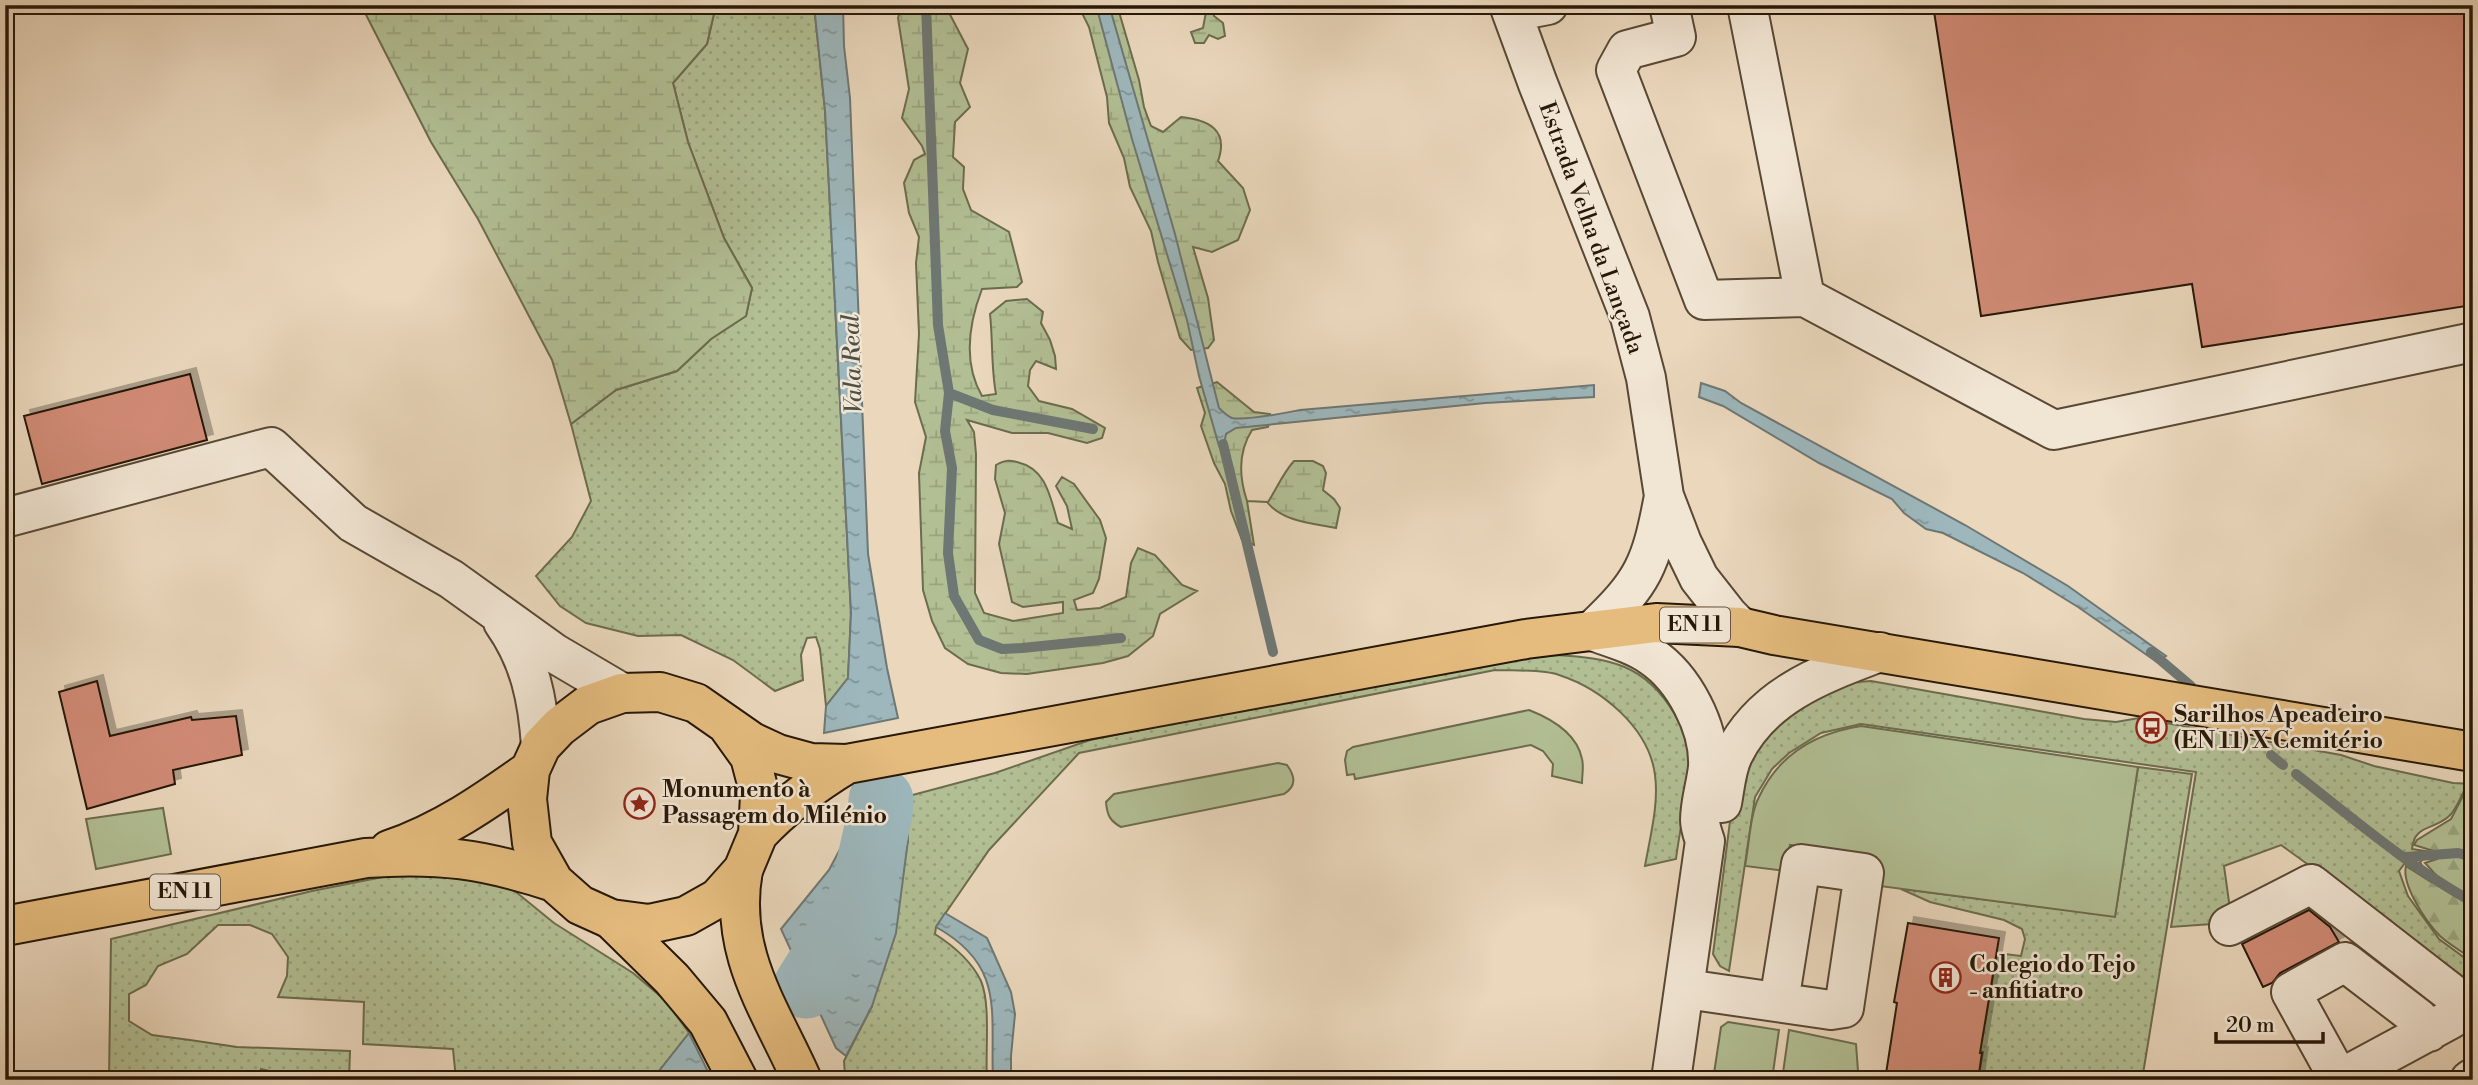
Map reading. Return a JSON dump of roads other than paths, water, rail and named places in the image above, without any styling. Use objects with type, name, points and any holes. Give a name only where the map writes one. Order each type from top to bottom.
[{"type":"main road","name":"EN 11","points":[[366,858],[414,842],[459,819],[535,758],[559,727],[588,705],[622,693],[660,692],[696,703],[752,742],[778,754],[811,763],[848,764],[1375,665],[1526,639],[1656,623],[1740,627],[1774,635],[2473,752]]},
{"type":"main road","name":"EN 11","points":[[535,758],[527,799],[532,843],[554,882],[580,905],[611,919],[649,924],[686,916],[718,898],[743,870],[758,834],[760,795],[750,757],[727,725]]},
{"type":"main road","name":"EN 11","points":[[758,834],[783,808],[811,786],[848,764]]},
{"type":"main road","name":"EN 11","points":[[5,926],[366,858],[414,855],[461,858],[509,867],[554,882]]},
{"type":"main road","points":[[743,870],[738,909],[743,946],[752,975],[802,1080]]},
{"type":"main road","points":[[611,919],[672,979],[708,1022],[738,1080]]},
{"type":"street","points":[[1669,5],[1676,37],[1627,50],[1616,70],[1704,300],[1805,297],[2054,430],[2473,342]]},
{"type":"street","points":[[1746,5],[1805,297]]},
{"type":"street","name":"Estrada Velha da Lançada","points":[[1523,7],[1538,84],[1630,317],[1646,378],[1664,496],[1699,578],[1740,627]]},
{"type":"street","points":[[5,518],[271,447],[353,523],[452,579],[554,653],[622,693]]},
{"type":"street","name":"Estrada Velha da Lançada","points":[[1592,631],[1628,595],[1646,569],[1656,541],[1664,496]]},
{"type":"street","points":[[491,606],[515,639],[531,676],[539,716],[535,758]]},
{"type":"street","points":[[1592,631],[1654,657],[1681,688],[1695,711],[1706,744],[1708,766],[1700,822],[1705,841],[1671,1080]]},
{"type":"street","points":[[1705,841],[1718,825],[1727,772],[1733,755],[1753,724],[1795,688],[1821,674],[1880,652]]},
{"type":"street","points":[[2229,926],[2311,884],[2472,1009],[2429,1032],[2338,1079],[2291,992],[2345,962],[2418,1018],[2429,1032]]},
{"type":"street","points":[[1685,989],[1779,1002]]},
{"type":"water","points":[[814,5],[843,5],[850,98],[868,554],[898,718],[824,733],[826,706],[848,678],[851,613],[825,110]]},
{"type":"water","points":[[1096,5],[1109,5],[1175,234],[1219,408],[1226,415],[1246,418],[1300,410],[1594,385],[1594,397],[1485,403],[1236,428],[1226,434],[1225,439],[1231,464],[1219,446],[1199,376],[1187,320],[1132,139]]},
{"type":"water","points":[[1701,383],[1725,391],[1741,403],[1965,525],[2068,586],[2166,656],[2157,662],[2078,607],[2023,573],[1943,533],[1926,529],[1904,513],[1892,499],[1819,463],[1723,406],[1699,397]]},
{"type":"water","points":[[905,797],[908,840],[896,933],[872,1006],[846,1056],[836,1048],[781,929],[829,870],[848,834],[854,806]]},
{"type":"water","points":[[945,913],[987,938],[1011,992],[1015,1014],[1011,1080],[993,1080],[990,993],[974,958],[958,942],[936,927]]},
{"type":"water","points":[[689,1033],[712,1080],[652,1080]]},
{"type":"waterway","points":[[926,5],[938,325],[949,393],[993,410],[1093,429]]},
{"type":"waterway","points":[[949,393],[945,431],[952,468],[948,553],[954,596],[979,640],[1002,649],[1121,638]]},
{"type":"waterway","points":[[1223,444],[1273,652]]},
{"type":"waterway","points":[[2151,652],[2191,686]]},
{"type":"waterway","points":[[2271,755],[2283,765]]},
{"type":"waterway","points":[[2296,774],[2405,858],[2473,902]]},
{"type":"waterway","name":"Vala Real","points":[[806,986],[861,899],[881,800]]},
{"type":"waterway","points":[[2406,857],[2458,853],[2473,857]]},
{"type":"place","name":"Sarilhos Apeadeiro (EN 11) X Cemitério","points":[[2151,728]]},
{"type":"place","name":"Monumento à Passagem do Milénio","points":[[639,803]]},
{"type":"place","name":"Colegio do Tejo - anfitiatro","points":[[1946,978]]}]
